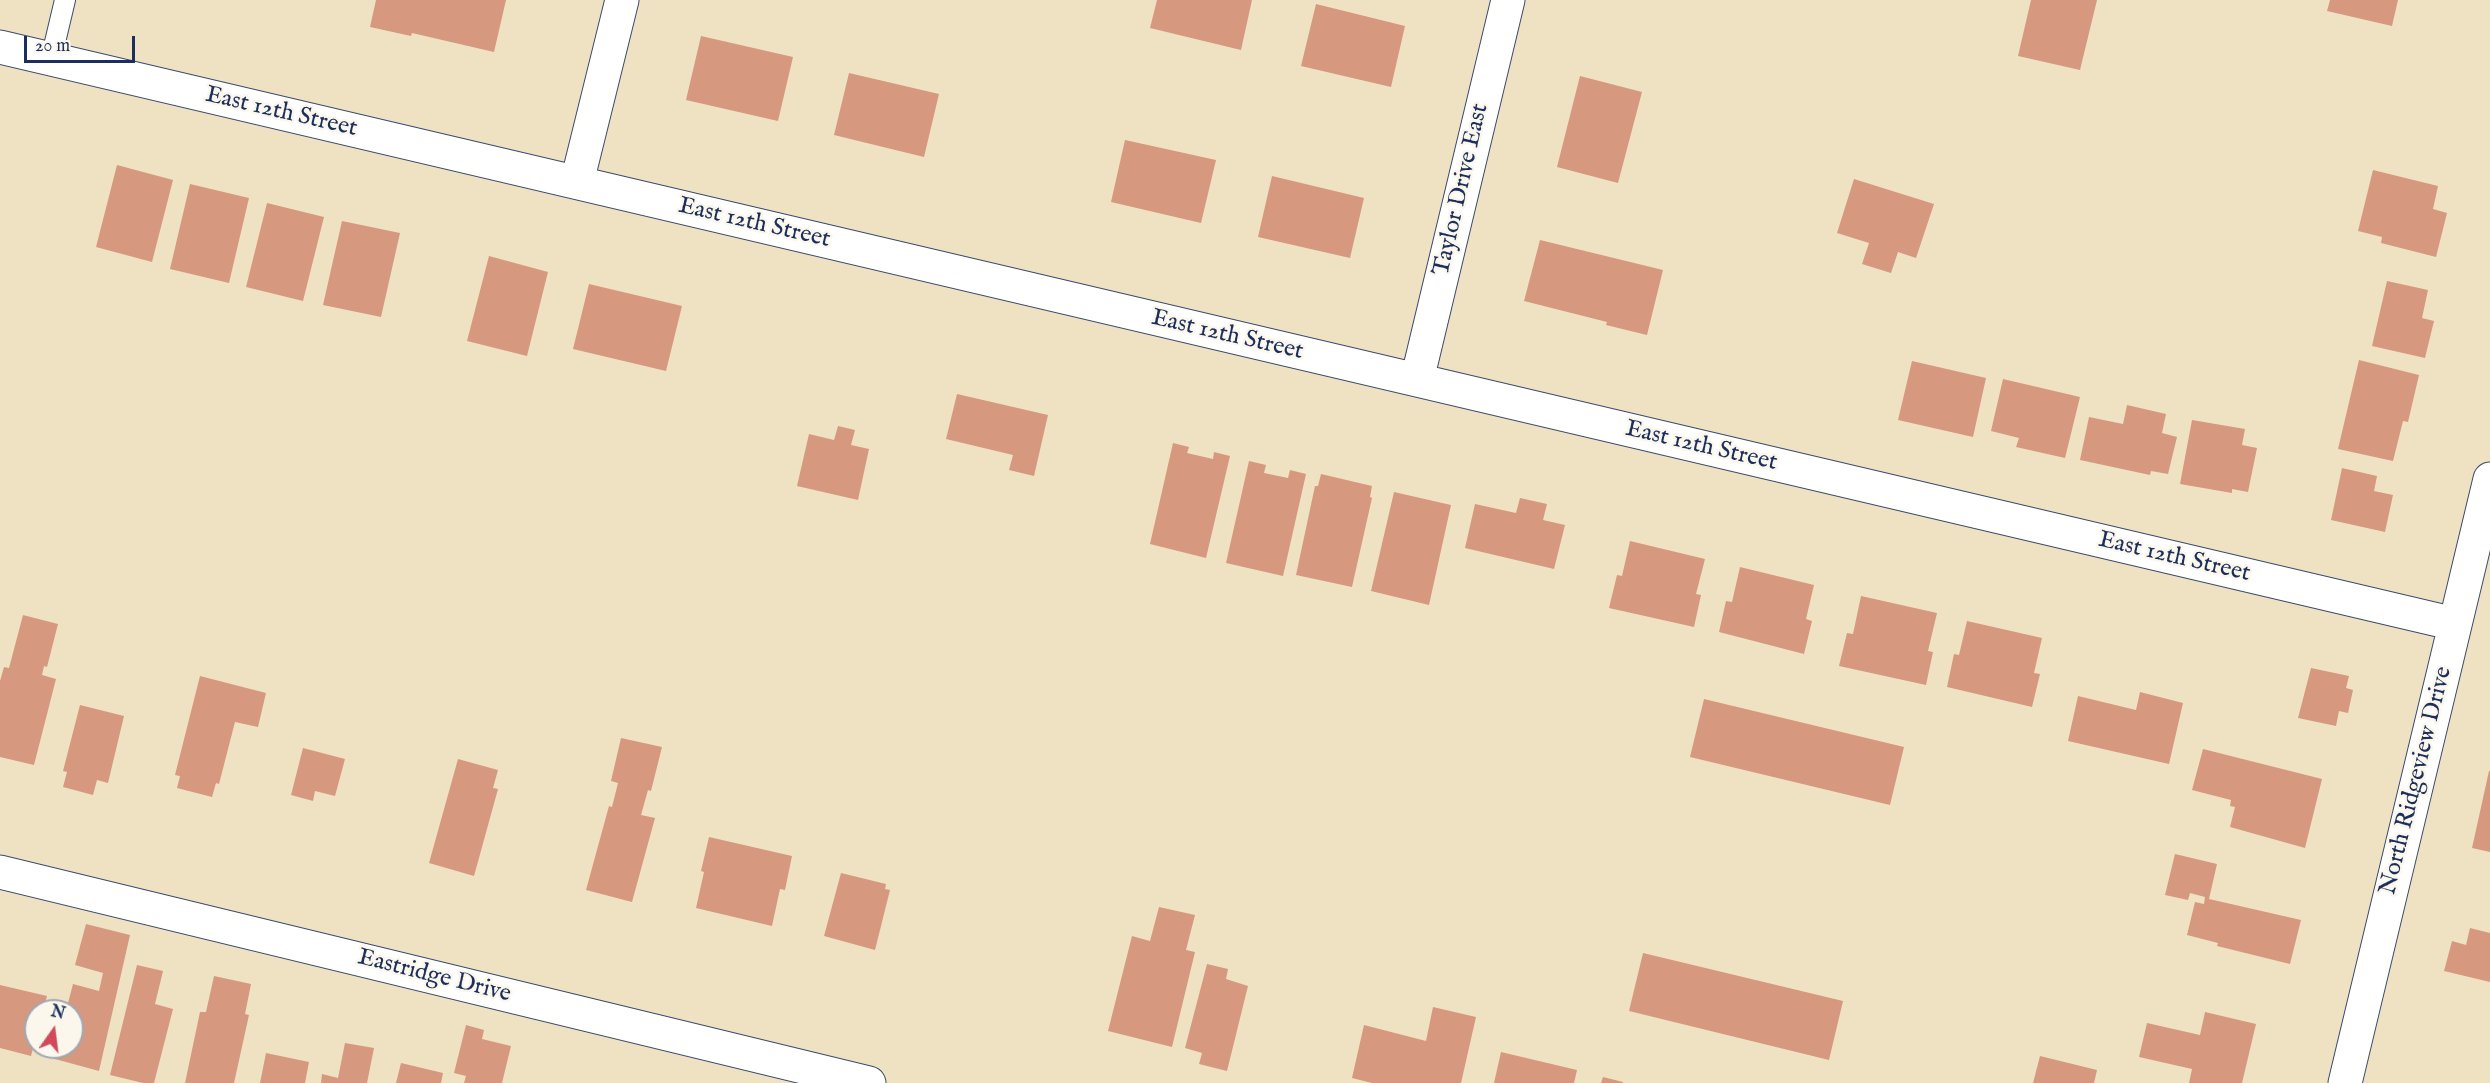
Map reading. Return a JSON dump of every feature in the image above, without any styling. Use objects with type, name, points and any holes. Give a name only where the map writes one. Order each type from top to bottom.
[{"type":"street","points":[[577,182],[622,0]]},
{"type":"street","name":"Taylor Drive East","points":[[1417,380],[1508,0]]},
{"type":"street","name":"East 12th Street","points":[[0,47],[2455,624]]},
{"type":"street","name":"North Ridgeview Drive","points":[[2345,1083],[2490,479]]},
{"type":"street","name":"Eastridge Drive","points":[[0,872],[869,1083]]},
{"type":"lane","points":[[51,59],[65,0]]},
{"type":"building","points":[[376,0],[506,0],[494,52],[412,33],[411,36],[370,27]]},
{"type":"building","points":[[1157,0],[1252,0],[1241,50],[1150,28]]},
{"type":"building","points":[[2031,0],[2097,0],[2080,70],[2018,56]]},
{"type":"building","points":[[2330,0],[2398,0],[2392,26],[2327,11]]},
{"type":"building","points":[[1316,4],[1405,26],[1391,87],[1301,66]]},
{"type":"building","points":[[701,36],[793,57],[778,121],[686,100]]},
{"type":"building","points":[[849,73],[939,94],[924,157],[834,135]]},
{"type":"building","points":[[1580,76],[1642,92],[1618,183],[1557,167]]},
{"type":"building","points":[[1125,140],[1216,160],[1201,223],[1111,202]]},
{"type":"building","points":[[117,165],[173,180],[152,262],[96,247]]},
{"type":"building","points":[[2373,170],[2438,186],[2433,209],[2447,213],[2436,257],[2381,243],[2382,237],[2358,231]]},
{"type":"building","points":[[1272,176],[1364,198],[1350,258],[1258,237]]},
{"type":"building","points":[[1854,179],[1934,204],[1916,258],[1898,252],[1891,273],[1862,264],[1869,243],[1837,233]]},
{"type":"building","points":[[190,184],[249,198],[229,283],[170,269]]},
{"type":"building","points":[[267,203],[324,217],[303,301],[246,287]]},
{"type":"building","points":[[342,221],[400,233],[381,317],[323,305]]},
{"type":"building","points":[[1540,240],[1663,270],[1647,335],[1606,325],[1607,322],[1524,301]]},
{"type":"building","points":[[489,256],[548,272],[527,356],[467,341]]},
{"type":"building","points":[[2387,281],[2428,290],[2422,318],[2434,321],[2425,358],[2372,346]]},
{"type":"building","points":[[589,284],[682,306],[666,371],[573,349]]},
{"type":"building","points":[[2359,360],[2419,375],[2408,422],[2403,421],[2393,461],[2338,449]]},
{"type":"building","points":[[1912,361],[1986,378],[1973,437],[1898,420]]},
{"type":"building","points":[[2003,379],[2080,397],[2065,458],[2016,447],[2019,438],[1991,431]]},
{"type":"building","points":[[957,394],[1048,415],[1034,476],[1009,470],[1013,455],[946,439]]},
{"type":"building","points":[[2127,405],[2166,414],[2162,433],[2177,437],[2168,474],[2151,471],[2150,475],[2080,460],[2089,417],[2123,424]]},
{"type":"building","points":[[2192,420],[2245,429],[2242,445],[2257,448],[2248,492],[2232,489],[2232,493],[2180,484]]},
{"type":"building","points":[[838,426],[855,430],[851,445],[869,449],[858,500],[797,486],[809,434],[834,440]]},
{"type":"building","points":[[1173,443],[1189,447],[1187,453],[1213,459],[1214,452],[1230,456],[1206,558],[1150,544]]},
{"type":"building","points":[[1249,461],[1266,465],[1264,473],[1288,478],[1290,470],[1306,474],[1283,576],[1226,563]]},
{"type":"building","points":[[2342,468],[2377,476],[2374,491],[2393,495],[2385,532],[2331,520]]},
{"type":"building","points":[[1321,474],[1372,486],[1370,497],[1372,498],[1352,587],[1296,575],[1315,486],[1318,486]]},
{"type":"building","points":[[1394,492],[1451,505],[1429,605],[1371,591]]},
{"type":"building","points":[[1520,498],[1547,504],[1543,520],[1565,525],[1554,569],[1465,548],[1475,504],[1516,513]]},
{"type":"building","points":[[1630,541],[1705,559],[1696,594],[1701,595],[1694,627],[1609,608],[1617,575],[1622,576]]},
{"type":"building","points":[[1740,567],[1814,585],[1806,619],[1812,621],[1804,654],[1719,632],[1726,601],[1732,602]]},
{"type":"building","points":[[1861,596],[1937,613],[1928,651],[1933,652],[1926,685],[1839,666],[1847,633],[1853,634]]},
{"type":"building","points":[[23,615],[58,624],[47,667],[44,666],[42,675],[56,679],[34,765],[0,757],[0,681],[4,667],[9,668]]},
{"type":"building","points":[[1967,621],[2042,638],[2034,673],[2040,674],[2032,707],[1947,687],[1954,654],[1959,655]]},
{"type":"building","points":[[2311,668],[2349,676],[2346,688],[2353,690],[2348,713],[2339,711],[2336,726],[2298,718]]},
{"type":"building","points":[[200,676],[266,693],[258,727],[235,722],[219,784],[216,783],[212,797],[177,788],[180,776],[175,775]]},
{"type":"building","points":[[2140,692],[2183,703],[2169,764],[2068,741],[2078,696],[2136,710]]},
{"type":"building","points":[[1704,699],[1904,747],[1890,805],[1690,757]]},
{"type":"building","points":[[80,705],[124,716],[108,783],[97,780],[93,795],[63,787],[67,772],[63,771]]},
{"type":"building","points":[[621,738],[662,747],[651,791],[648,790],[641,815],[655,818],[632,902],[586,890],[609,806],[612,807],[618,783],[611,781]]},
{"type":"building","points":[[303,748],[345,759],[335,796],[315,791],[313,801],[291,795]]},
{"type":"building","points":[[2203,749],[2322,779],[2305,848],[2230,827],[2235,807],[2230,806],[2231,800],[2192,790]]},
{"type":"building","points":[[458,759],[498,770],[493,788],[498,789],[474,876],[429,863]]},
{"type":"building","points":[[2490,771],[2490,852],[2472,848]]},
{"type":"building","points":[[709,837],[792,856],[785,890],[780,889],[772,926],[696,908]]},
{"type":"building","points":[[2175,854],[2217,864],[2209,899],[2301,920],[2290,964],[2217,946],[2218,943],[2187,935],[2195,902],[2204,904],[2205,897],[2190,893],[2188,900],[2165,895]]},
{"type":"building","points":[[841,873],[886,884],[885,889],[890,890],[875,950],[824,936]]},
{"type":"building","points":[[1159,907],[1195,915],[1186,950],[1195,952],[1172,1047],[1108,1031],[1132,936],[1150,941]]},
{"type":"building","points":[[86,924],[130,935],[99,1071],[55,1059],[84,1059],[84,999],[69,999],[73,984],[99,991],[103,973],[75,965]]},
{"type":"building","points":[[2470,928],[2490,933],[2490,982],[2444,971],[2452,941],[2466,945]]},
{"type":"building","points":[[1643,953],[1843,1001],[1829,1060],[1629,1011]]},
{"type":"building","points":[[1207,964],[1228,969],[1226,979],[1248,986],[1227,1071],[1199,1064],[1202,1053],[1185,1048]]},
{"type":"building","points":[[137,965],[163,971],[155,1004],[173,1009],[154,1083],[143,1083],[110,1075]]},
{"type":"building","points":[[214,976],[251,984],[245,1014],[249,1015],[234,1083],[185,1083],[200,1012],[206,1012]]},
{"type":"building","points":[[0,985],[47,996],[46,999],[24,999],[24,1054],[0,1048]]},
{"type":"building","points":[[1433,1007],[1476,1017],[1461,1083],[1372,1083],[1352,1078],[1364,1025],[1426,1041]]},
{"type":"building","points":[[2205,1012],[2256,1024],[2242,1083],[2189,1083],[2192,1069],[2139,1057],[2147,1023],[2200,1035]]},
{"type":"building","points":[[466,1025],[484,1030],[482,1039],[511,1046],[502,1083],[464,1083],[466,1076],[454,1073]]},
{"type":"building","points":[[345,1043],[374,1048],[367,1083],[321,1083],[322,1074],[338,1078]]},
{"type":"building","points":[[1501,1052],[1577,1070],[1574,1083],[1494,1083]]},
{"type":"building","points":[[266,1053],[309,1062],[305,1083],[260,1083]]},
{"type":"building","points":[[2040,1056],[2097,1070],[2094,1083],[2033,1083]]},
{"type":"building","points":[[401,1063],[443,1073],[441,1083],[396,1083]]},
{"type":"building","points":[[1603,1077],[1623,1082],[1623,1083],[1601,1083]]}]
